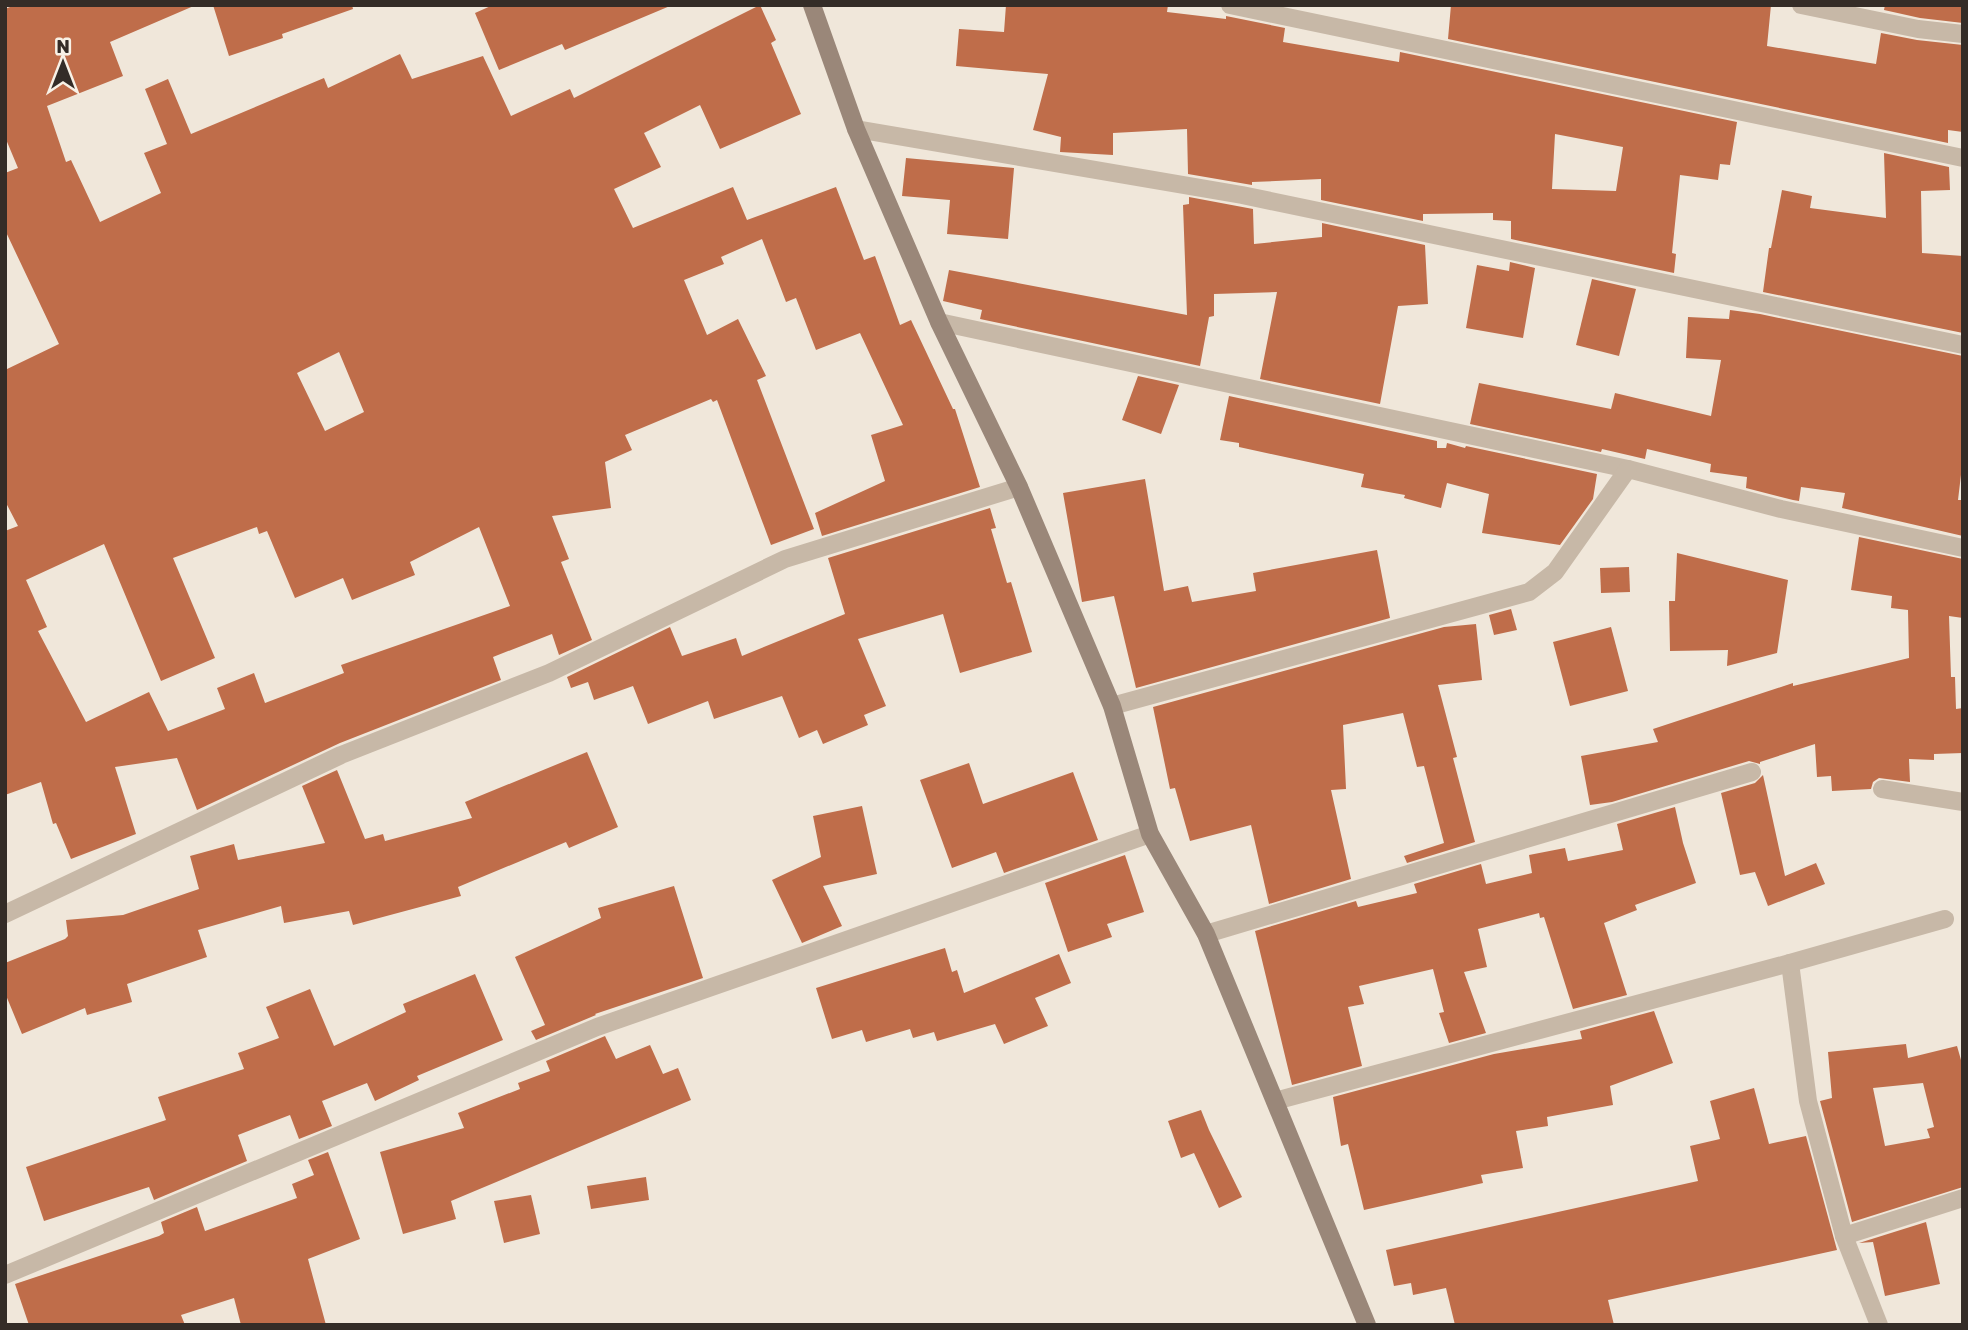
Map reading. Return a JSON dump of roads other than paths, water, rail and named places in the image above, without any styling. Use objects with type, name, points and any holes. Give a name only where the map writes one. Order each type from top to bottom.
[{"type":"main road","points":[[812,5],[856,129],[939,322],[1019,487],[1112,706],[1150,834],[1206,934],[1367,1325]]},
{"type":"street","points":[[1230,5],[1963,158]]},
{"type":"street","points":[[1801,5],[1918,29],[1963,34]]},
{"type":"street","points":[[856,129],[1242,194],[1963,345]]},
{"type":"street","points":[[939,322],[1628,469],[1781,509],[1963,548]]},
{"type":"street","points":[[1112,706],[1529,592],[1555,572],[1628,469]]},
{"type":"street","points":[[5,914],[341,755],[549,673],[785,559],[1019,487]]},
{"type":"street","points":[[1206,934],[1752,772]]},
{"type":"street","points":[[1882,789],[1963,802]]},
{"type":"street","points":[[5,1275],[597,1027],[1150,834]]},
{"type":"street","points":[[1275,1101],[1945,919]]},
{"type":"street","points":[[1790,963],[1808,1101],[1844,1236],[1879,1325]]},
{"type":"street","points":[[1844,1236],[1963,1198]]}]
